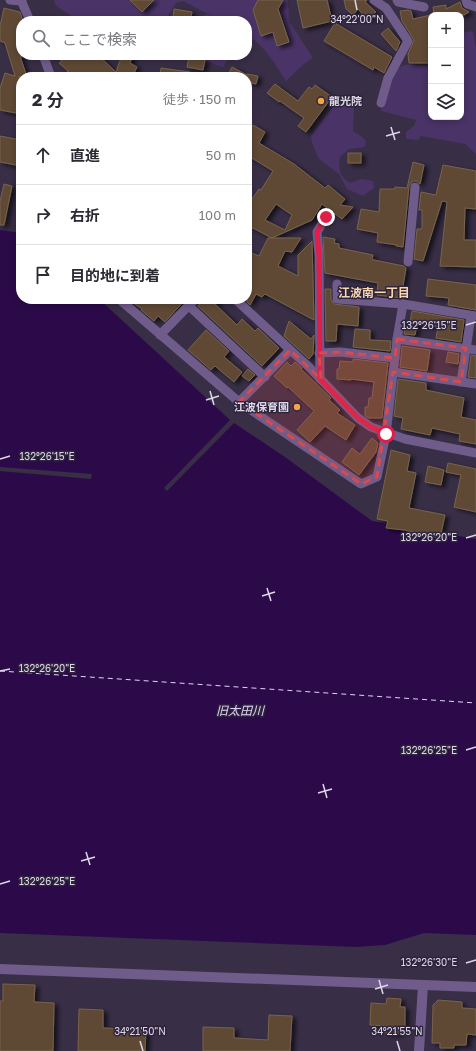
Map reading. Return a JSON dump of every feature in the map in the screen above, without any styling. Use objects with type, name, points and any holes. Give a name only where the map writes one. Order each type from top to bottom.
[{"type":"street","points":[[10,0],[22,0],[28,16]]},
{"type":"street","points":[[374,0],[386,8],[408,41],[388,78],[381,103]]},
{"type":"street","points":[[398,0],[398,2],[424,7]]},
{"type":"street","points":[[466,0],[467,4],[476,7]]},
{"type":"street","points":[[45,60],[49,72]]},
{"type":"street","points":[[408,262],[415,188]]},
{"type":"street","points":[[320,379],[319,254],[317,232],[326,217]]},
{"type":"street","points":[[337,284],[337,299],[403,304],[474,316],[471,349],[461,382]]},
{"type":"street","points":[[125,304],[239,402],[361,484],[377,477],[386,434],[397,339],[403,304]]},
{"type":"street","points":[[160,335],[190,304]]},
{"type":"street","points":[[194,304],[265,377]]},
{"type":"street","points":[[240,304],[320,379],[358,418],[371,427],[386,434],[406,439],[476,453]]},
{"type":"street","points":[[397,339],[471,349]]},
{"type":"street","points":[[239,402],[290,350]]},
{"type":"street","points":[[319,353],[340,352],[395,358]]},
{"type":"street","points":[[393,372],[476,384]]},
{"type":"street","points":[[0,969],[476,987]]},
{"type":"street","points":[[419,1051],[423,985]]},
{"type":"highlighted area","points":[[397,339],[466,348],[461,382],[393,372],[377,477],[361,484],[239,402],[290,350],[321,379],[319,353],[340,352],[395,358]]},
{"type":"shaded area","points":[[54,0],[288,0],[289,21],[313,58],[304,64],[286,81],[274,62],[259,44],[252,38],[252,16],[212,16],[183,1],[176,3],[167,16],[71,16],[55,4]]},
{"type":"shaded area","points":[[473,31],[476,48],[476,154],[465,144],[421,136],[418,140],[406,139],[406,132],[414,126],[416,120],[381,111],[389,84],[395,71],[405,65],[428,65],[428,120],[464,120],[464,32]]},
{"type":"shaded area","points":[[207,60],[227,60],[223,67]]},
{"type":"shaded area","points":[[339,99],[354,106],[353,131],[366,141],[365,147],[349,149],[340,157],[340,172],[346,181],[350,183],[361,179],[373,181],[374,188],[363,196],[347,189],[339,174],[319,159],[312,143],[311,136]]},
{"type":"water","name":"旧太田川","points":[[0,230],[16,232],[16,304],[104,304],[230,420],[164,488],[167,491],[234,423],[285,457],[372,521],[476,539],[476,935],[424,933],[385,945],[356,947],[0,933],[0,471],[91,479],[92,474],[0,467]]},
{"type":"building","points":[[130,0],[154,0],[142,12]]},
{"type":"building","points":[[258,0],[283,0],[278,9],[289,42],[277,46],[273,32],[261,36],[253,10]]},
{"type":"building","points":[[297,0],[327,0],[332,21],[303,28]]},
{"type":"building","points":[[344,0],[367,0],[365,2],[376,12],[368,20],[358,9],[353,15],[346,9]]},
{"type":"building","points":[[460,2],[462,8],[469,12],[464,15],[464,12],[434,12],[433,7],[446,5],[446,9]]},
{"type":"building","points":[[4,8],[20,12],[21,16],[16,16],[16,60],[21,60],[25,72],[16,72],[16,113],[0,110],[0,88],[5,73],[15,76],[5,43],[0,41],[0,26]]},
{"type":"building","points":[[174,9],[192,12],[191,16],[173,16]]},
{"type":"building","points":[[400,11],[411,11],[413,19],[428,16],[428,63],[409,63],[408,54],[414,40],[402,21]]},
{"type":"building","points":[[335,23],[392,57],[384,73],[374,67],[373,70],[324,41]]},
{"type":"building","points":[[388,28],[400,42],[396,51],[381,34]]},
{"type":"building","points":[[61,60],[103,60],[116,72],[67,72],[68,71],[59,63],[62,61]]},
{"type":"building","points":[[120,60],[131,60],[130,63],[137,67],[134,72],[116,72]]},
{"type":"building","points":[[188,60],[205,60],[203,70],[187,67]]},
{"type":"building","points":[[232,67],[241,72],[230,72]]},
{"type":"building","points":[[161,68],[190,72],[161,72]]},
{"type":"building","points":[[252,75],[258,76],[256,84],[252,83]]},
{"type":"building","points":[[275,84],[298,101],[309,87],[312,89],[315,85],[332,97],[306,132],[298,126],[304,118],[267,93]]},
{"type":"building","points":[[253,125],[265,132],[259,143],[294,164],[325,188],[328,185],[345,199],[340,205],[353,207],[342,219],[322,204],[312,220],[272,238],[252,228],[252,199],[259,189],[261,190],[273,171],[252,158]],"holes":[[[276,204],[292,215],[285,230],[265,220]]]},
{"type":"building","points":[[0,136],[16,139],[16,165],[0,162]]},
{"type":"building","points":[[348,153],[361,153],[361,163],[348,163]]},
{"type":"building","points":[[413,162],[424,165],[420,184],[413,181],[409,186],[403,247],[377,242],[378,233],[357,229],[361,209],[379,212],[380,189],[395,189],[395,187],[407,188]]},
{"type":"building","points":[[443,165],[476,171],[476,209],[465,208],[464,240],[476,240],[476,267],[440,266],[447,202],[442,201],[423,261],[414,259],[417,229],[422,229],[422,210],[419,210],[421,192],[436,195]]},
{"type":"building","points":[[4,184],[12,186],[4,225],[0,225],[0,201]]},
{"type":"building","points":[[323,237],[335,239],[334,243],[339,244],[339,248],[373,255],[372,259],[374,260],[404,266],[406,268],[401,298],[377,295],[378,283],[325,273]]},
{"type":"building","points":[[268,238],[301,238],[292,252],[285,251],[278,266],[298,276],[298,255],[312,241],[314,320],[265,294],[262,297],[256,294],[252,301],[252,253],[259,256]]},
{"type":"building","points":[[428,279],[476,285],[476,310],[448,305],[449,298],[426,296]]},
{"type":"building","points":[[325,289],[331,289],[331,299],[334,304],[359,307],[358,326],[337,324],[336,341],[326,341]]},
{"type":"building","points":[[135,304],[181,304],[165,322],[158,316],[154,321],[141,310],[142,309]]},
{"type":"building","points":[[200,304],[215,304],[237,325],[242,319],[255,331],[258,328],[279,348],[262,366],[198,306]]},
{"type":"building","points":[[412,311],[464,320],[461,342],[436,338],[438,327],[418,324],[417,328],[409,327]]},
{"type":"building","points":[[289,321],[311,339],[314,335],[313,354],[309,359],[284,336]]},
{"type":"building","points":[[405,328],[416,330],[415,335],[404,334]]},
{"type":"building","points":[[355,329],[370,330],[370,340],[391,341],[390,351],[353,347]]},
{"type":"building","points":[[206,330],[229,351],[224,357],[242,372],[234,382],[215,366],[211,370],[188,350]]},
{"type":"building","points":[[402,346],[430,350],[427,371],[400,367]]},
{"type":"building","points":[[448,352],[459,354],[458,364],[446,362]]},
{"type":"building","points":[[471,355],[476,356],[476,378],[468,377]]},
{"type":"building","points":[[353,359],[388,363],[382,418],[368,418],[365,416],[365,407],[368,407],[369,398],[372,398],[374,382],[337,379],[337,369],[339,369],[340,361],[353,362]]},
{"type":"building","points":[[287,362],[291,366],[295,362],[302,368],[301,369],[331,398],[329,400],[340,410],[337,413],[355,425],[346,440],[325,426],[310,442],[297,430],[314,411],[274,376]]},
{"type":"building","points":[[248,369],[255,375],[249,381],[242,376]]},
{"type":"building","points":[[398,379],[426,383],[426,390],[464,398],[461,417],[476,420],[476,444],[459,441],[460,434],[432,428],[430,435],[401,429],[403,418],[394,416]]},
{"type":"building","points":[[372,438],[378,443],[376,452],[359,475],[342,462],[352,448],[360,454]]},
{"type":"building","points":[[391,450],[410,455],[407,471],[416,473],[409,508],[445,515],[440,538],[404,530],[386,528],[388,521],[377,519]]},
{"type":"building","points":[[448,463],[476,469],[476,512],[454,507],[461,475],[446,472]]},
{"type":"building","points":[[428,466],[444,470],[441,485],[425,482]]},
{"type":"building","points":[[3,984],[35,985],[34,1002],[54,1003],[53,1051],[0,1051],[0,1001],[3,1001]]},
{"type":"building","points":[[387,998],[401,999],[400,1007],[405,1007],[405,1028],[400,1027],[399,1034],[385,1033],[386,1026],[370,1025],[371,1003],[386,1004]]},
{"type":"building","points":[[438,1000],[462,1002],[462,1008],[476,1009],[476,1035],[467,1034],[466,1045],[454,1045],[454,1048],[440,1048],[440,1043],[432,1043],[433,1005]]},
{"type":"building","points":[[79,1009],[103,1010],[103,1028],[146,1030],[145,1051],[78,1051]]},
{"type":"building","points":[[269,1015],[292,1016],[290,1051],[203,1051],[203,1027],[234,1028],[234,1038],[268,1040]]},
{"type":"ferry route","points":[[0,671],[476,703]]},
{"type":"place","name":"龍光院","points":[[321,101]]},
{"type":"place","name":"江波保育園","points":[[297,407]]},
{"type":"district","name":"江波南一丁目","points":[[374,293]]},
{"type":"route","points":[[326,217],[317,232],[319,254],[320,379],[358,418],[371,427],[386,434]]}]
